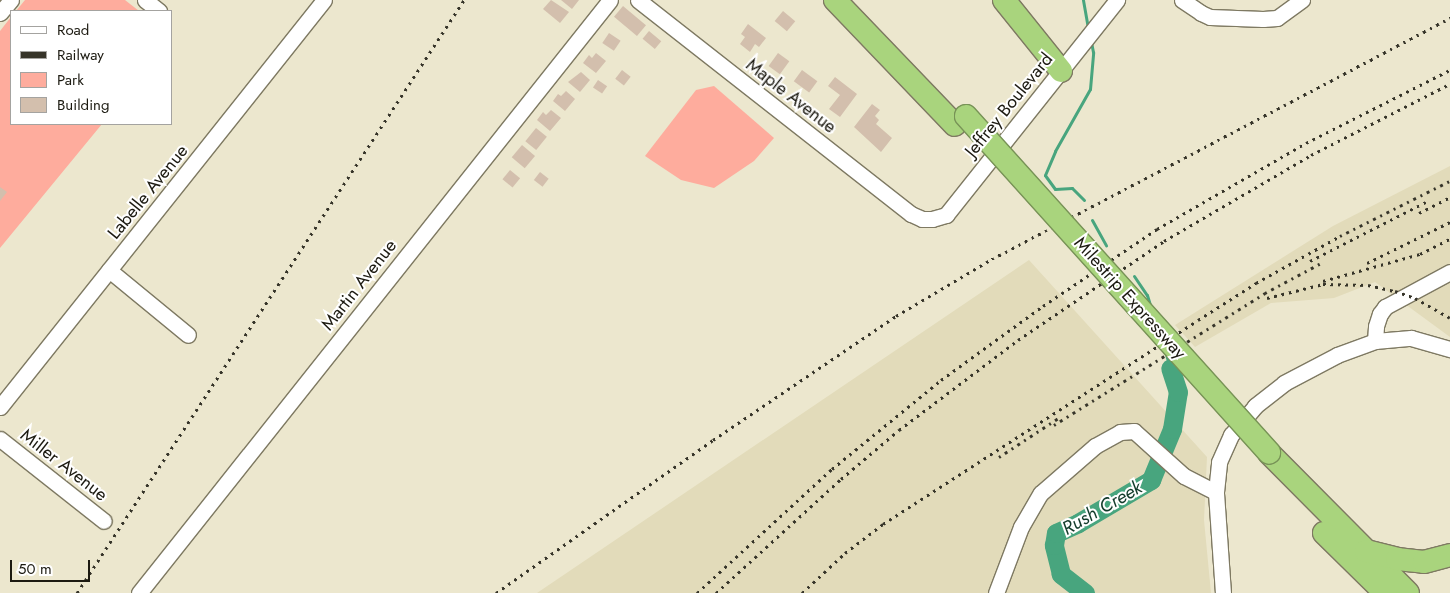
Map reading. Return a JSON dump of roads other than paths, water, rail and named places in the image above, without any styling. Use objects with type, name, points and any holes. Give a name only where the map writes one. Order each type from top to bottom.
[{"type":"highway","name":"Milestrip Expressway","points":[[835,0],[961,121]]},
{"type":"highway","name":"Milestrip Expressway","points":[[857,0],[961,121],[1385,593]]},
{"type":"highway","points":[[1004,0],[1061,71]]},
{"type":"highway","name":"Milestrip Expressway","points":[[1264,458],[1408,593]]},
{"type":"highway","points":[[1364,551],[1397,559],[1424,562],[1450,555]]},
{"type":"street","points":[[0,14],[11,0]]},
{"type":"street","points":[[145,0],[158,10]]},
{"type":"street","name":"Labelle Avenue","points":[[0,408],[324,0]]},
{"type":"street","name":"Martin Avenue","points":[[138,593],[610,0]]},
{"type":"street","name":"Maple Avenue","points":[[638,0],[906,210],[922,219]]},
{"type":"street","name":"Jeffrey Boulevard","points":[[922,219],[932,220],[946,215],[1118,0]]},
{"type":"street","points":[[1182,0],[1210,17],[1263,19],[1277,18],[1302,0]]},
{"type":"street","points":[[109,270],[188,335]]},
{"type":"street","points":[[1374,341],[1378,320],[1385,307],[1447,277]]},
{"type":"street","points":[[1224,593],[1216,492],[1219,462],[1231,435],[1256,406],[1284,383],[1337,355],[1374,341],[1411,338],[1450,349]]},
{"type":"street","points":[[996,593],[1021,527],[1033,504],[1045,489],[1095,446],[1120,432],[1134,431],[1154,448],[1166,462],[1184,476],[1216,492]]},
{"type":"street","name":"Miller Avenue","points":[[0,439],[104,521]]},
{"type":"waterway","name":"Rush Creek","points":[[1083,0],[1088,29]]},
{"type":"waterway","name":"Rush Creek","points":[[1084,200],[1072,188],[1055,189],[1045,175],[1055,151],[1090,89],[1093,52],[1091,42]]},
{"type":"waterway","name":"Rush Creek","points":[[1092,220],[1106,245]]},
{"type":"waterway","name":"Rush Creek","points":[[1134,276],[1147,295],[1151,308]]},
{"type":"waterway","name":"Rush Creek","points":[[1166,354],[1170,368]]},
{"type":"waterway","name":"Rush Creek","points":[[1085,593],[1061,574],[1054,545],[1056,533],[1078,523],[1151,480],[1172,429],[1178,392],[1170,368]]},
{"type":"railway","points":[[77,593],[464,0]]},
{"type":"railway","points":[[496,593],[713,440],[896,316],[992,259],[1450,18]]},
{"type":"railway","points":[[697,593],[832,469],[941,380],[1043,306],[1157,229],[1306,143],[1450,70]]},
{"type":"railway","points":[[716,593],[841,479],[899,430],[1018,340],[1164,241],[1311,155],[1450,84]]},
{"type":"railway","points":[[802,593],[845,553],[883,524],[1256,283],[1340,236],[1450,181]]},
{"type":"railway","points":[[1419,213],[1450,197]]},
{"type":"railway","points":[[1310,261],[1426,202]]},
{"type":"railway","points":[[1367,263],[1450,222]]},
{"type":"railway","points":[[1323,281],[1420,254],[1450,239]]},
{"type":"railway","points":[[1054,425],[1265,293],[1323,262]]},
{"type":"railway","points":[[1267,298],[1323,284],[1368,285],[1415,298],[1450,318]]},
{"type":"railway","points":[[999,457],[1060,417]]}]
